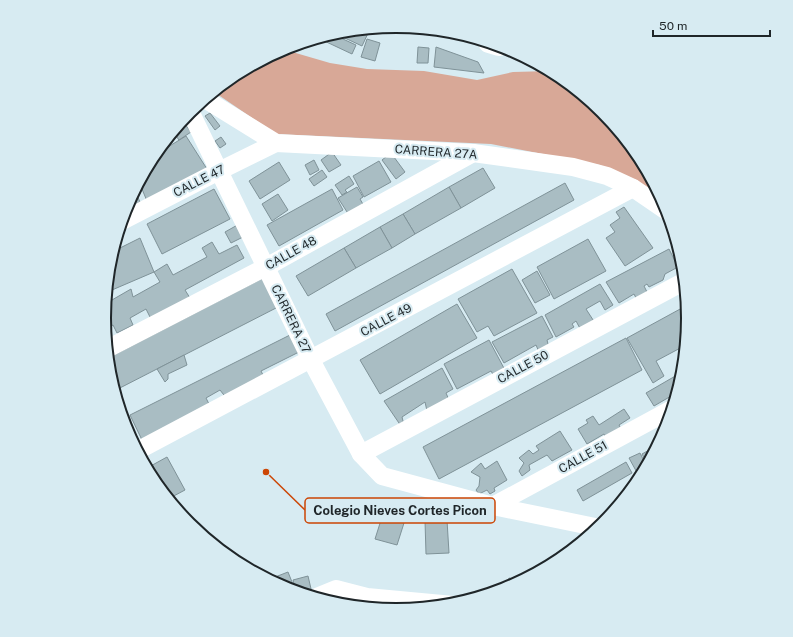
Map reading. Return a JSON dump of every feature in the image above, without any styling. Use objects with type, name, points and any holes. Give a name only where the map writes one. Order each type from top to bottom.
[{"type":"street","name":"CARRERA 27A","points":[[210,102],[276,142],[473,153],[573,167],[607,176],[633,188],[659,206]]},
{"type":"street","name":"CARRERA 27","points":[[193,119],[311,360],[361,454],[382,476],[493,506]]},
{"type":"street","name":"CALLE 47","points":[[130,217],[276,142]]},
{"type":"street","name":"CALLE 48","points":[[112,346],[266,267],[473,153]]},
{"type":"street","name":"CALLE 49","points":[[142,449],[633,188]]},
{"type":"street","name":"CALLE 50","points":[[361,454],[680,284]]},
{"type":"street","name":"CALLE 51","points":[[493,506],[666,412]]},
{"type":"street","points":[[493,506],[592,526]]},
{"type":"street","points":[[324,594],[336,590],[367,597],[421,603]]},
{"type":"shaded area","points":[[294,52],[330,63],[367,69],[424,71],[477,80],[513,72],[539,71],[585,104],[611,130],[634,160],[654,194],[600,165],[491,144],[276,134],[219,95],[254,71],[270,62]]},
{"type":"building","points":[[367,35],[362,46],[344,38]]},
{"type":"building","points":[[341,38],[356,45],[352,54],[327,42]]},
{"type":"building","points":[[367,39],[380,43],[375,61],[361,57]]},
{"type":"building","points":[[418,47],[429,48],[428,63],[417,63]]},
{"type":"building","points":[[436,47],[478,62],[484,73],[434,67]]},
{"type":"building","points":[[210,113],[220,126],[215,130],[205,116]]},
{"type":"building","points":[[186,126],[191,132],[179,140],[177,137]]},
{"type":"building","points":[[186,136],[207,169],[147,201],[142,189],[169,146]]},
{"type":"building","points":[[221,137],[226,144],[220,148],[215,141]]},
{"type":"building","points":[[332,152],[341,165],[329,172],[321,160]]},
{"type":"building","points":[[391,153],[405,172],[396,179],[382,160]]},
{"type":"building","points":[[314,160],[319,170],[310,175],[305,165]]},
{"type":"building","points":[[379,161],[391,182],[364,197],[353,176]]},
{"type":"building","points":[[279,162],[290,180],[260,199],[249,181]]},
{"type":"building","points":[[483,168],[495,188],[461,208],[449,187]]},
{"type":"building","points":[[322,170],[327,177],[314,186],[309,179]]},
{"type":"building","points":[[349,176],[354,184],[345,190],[347,192],[342,195],[335,185]]},
{"type":"building","points":[[565,183],[574,200],[335,331],[326,314]]},
{"type":"building","points":[[357,187],[363,197],[360,199],[364,206],[349,215],[338,198]]},
{"type":"building","points":[[449,187],[461,208],[415,234],[403,214]]},
{"type":"building","points":[[214,189],[230,219],[162,254],[147,224]]},
{"type":"building","points":[[332,189],[343,210],[279,246],[267,225]]},
{"type":"building","points":[[278,194],[288,210],[272,221],[262,204]]},
{"type":"building","points":[[138,197],[140,202],[135,205]]},
{"type":"building","points":[[624,207],[653,248],[625,266],[606,238],[615,232],[610,225],[620,218],[616,212]]},
{"type":"building","points":[[403,214],[415,234],[392,248],[380,227]]},
{"type":"building","points":[[241,223],[247,235],[231,243],[225,232]]},
{"type":"building","points":[[380,227],[392,248],[356,268],[344,248]]},
{"type":"building","points":[[140,238],[154,272],[113,290],[116,263],[120,248]]},
{"type":"building","points":[[588,239],[606,271],[554,299],[537,267]]},
{"type":"building","points":[[212,242],[219,254],[237,245],[244,258],[185,290],[190,298],[151,319],[146,309],[130,318],[133,325],[117,333],[113,325],[111,326],[112,300],[131,289],[133,297],[160,282],[154,272],[167,264],[173,275],[207,257],[202,248]]},
{"type":"building","points":[[344,248],[356,268],[308,296],[296,276]]},
{"type":"building","points":[[669,249],[678,266],[665,274],[663,280],[649,287],[647,284],[644,286],[649,296],[638,302],[634,294],[619,303],[606,282]]},
{"type":"building","points":[[512,269],[537,313],[494,336],[488,326],[477,332],[458,299]]},
{"type":"building","points":[[537,271],[550,295],[535,303],[522,280]]},
{"type":"building","points":[[263,278],[278,307],[120,388],[113,355]]},
{"type":"building","points":[[600,284],[613,305],[605,310],[600,301],[586,309],[597,326],[583,334],[576,321],[572,324],[574,327],[556,337],[545,315]]},
{"type":"building","points":[[457,304],[477,338],[380,394],[360,360]]},
{"type":"building","points":[[681,308],[680,348],[656,361],[664,376],[653,383],[627,338]]},
{"type":"building","points":[[542,316],[553,337],[547,340],[549,348],[539,352],[536,345],[504,363],[492,342]]},
{"type":"building","points":[[290,335],[299,352],[261,371],[265,379],[227,399],[220,390],[206,398],[210,406],[142,440],[130,415]]},
{"type":"building","points":[[626,338],[642,370],[439,479],[423,447]]},
{"type":"building","points":[[489,340],[506,372],[495,378],[491,371],[457,389],[444,364]]},
{"type":"building","points":[[184,355],[187,365],[168,374],[168,379],[165,382],[157,369]]},
{"type":"building","points":[[442,368],[453,389],[446,393],[449,400],[427,411],[425,402],[402,417],[404,425],[401,426],[384,401]]},
{"type":"building","points":[[677,375],[671,396],[654,406],[646,393]]},
{"type":"building","points":[[624,409],[630,418],[619,425],[622,431],[607,440],[604,434],[587,444],[578,429],[588,423],[586,420],[593,416],[599,425]]},
{"type":"building","points":[[560,431],[572,450],[552,461],[547,455],[529,465],[530,470],[522,476],[519,471],[524,463],[519,458],[529,450],[533,454],[539,450],[536,446]]},
{"type":"building","points":[[651,449],[645,459],[642,454]]},
{"type":"building","points":[[640,453],[644,461],[637,472],[629,458]]},
{"type":"building","points":[[167,457],[185,490],[173,496],[152,465]]},
{"type":"building","points":[[497,461],[507,480],[494,488],[495,491],[490,494],[487,490],[479,494],[476,490],[479,486],[480,477],[471,472],[481,463],[485,469]]},
{"type":"building","points":[[626,462],[632,473],[583,501],[577,490]]},
{"type":"building","points":[[382,517],[404,523],[397,545],[375,539]]},
{"type":"building","points":[[447,520],[449,553],[426,554],[425,521]]},
{"type":"building","points":[[288,572],[293,584],[287,582],[275,577]]},
{"type":"building","points":[[308,576],[311,591],[294,585],[293,580]]},
{"type":"place","name":"Colegio Nieves Cortes Picon","points":[[266,472]]}]
